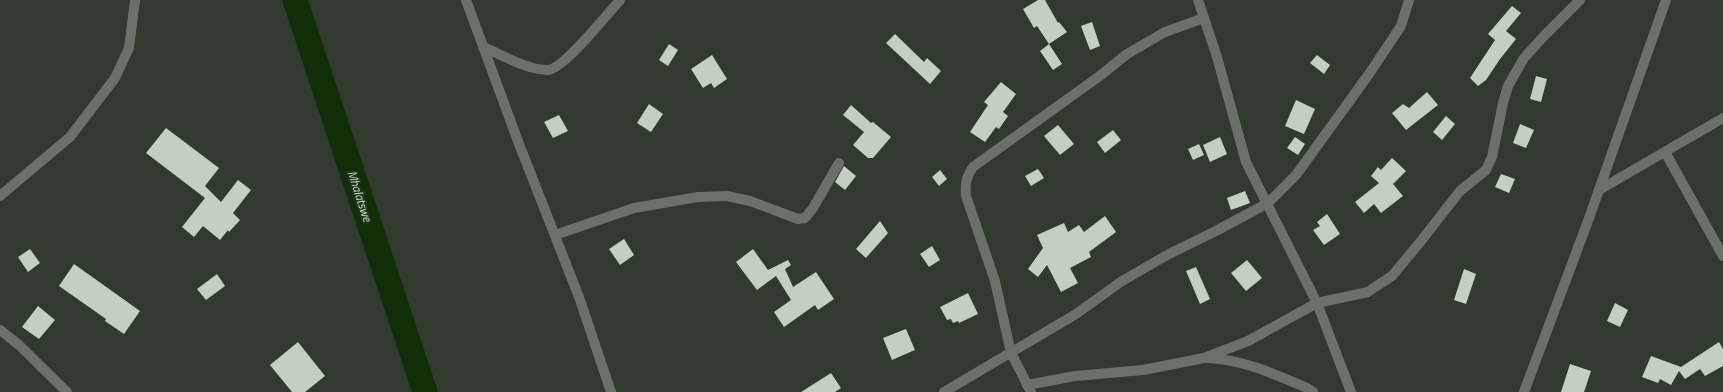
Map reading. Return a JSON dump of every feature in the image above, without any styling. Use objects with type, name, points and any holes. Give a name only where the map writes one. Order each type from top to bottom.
[{"type":"street","points":[[0,196],[70,137],[115,78],[129,48],[135,0]]},
{"type":"street","points":[[466,0],[579,297],[612,392]]},
{"type":"street","points":[[483,47],[528,66],[538,69],[551,70],[571,54],[620,0]]},
{"type":"street","points":[[1198,0],[1217,58],[1246,162],[1268,203],[1317,303],[1351,392]]},
{"type":"street","points":[[944,392],[1076,314],[1128,277],[1268,203],[1296,175],[1369,74],[1401,26],[1409,0]]},
{"type":"street","points":[[1204,18],[1165,32],[1127,54],[1101,75],[973,167],[968,175],[965,183],[966,196],[995,281],[1011,353],[1029,389],[1076,376],[1143,370],[1204,358],[1248,341],[1317,303],[1368,292],[1392,276],[1460,191],[1486,170],[1492,157],[1508,86],[1524,58],[1580,0]]},
{"type":"street","points":[[1524,392],[1599,190],[1666,0]]},
{"type":"street","points":[[1599,190],[1723,118]]},
{"type":"street","points":[[1665,152],[1723,256]]},
{"type":"street","points":[[555,235],[634,208],[698,197],[727,196],[742,199],[798,219],[805,218],[813,208],[839,163]]},
{"type":"street","points":[[0,330],[19,345],[67,392]]},
{"type":"street","points":[[1204,358],[1223,359],[1265,370],[1308,388],[1313,392]]},
{"type":"building","points":[[1038,0],[1045,0],[1058,23],[1059,22],[1067,32],[1049,44],[1037,26],[1034,28],[1023,9]]},
{"type":"building","points":[[1512,6],[1521,13],[1506,31],[1516,39],[1486,80],[1478,86],[1470,78],[1495,40],[1488,34]]},
{"type":"building","points":[[1092,22],[1100,46],[1090,50],[1081,26]]},
{"type":"building","points":[[895,34],[924,62],[927,58],[941,71],[930,84],[886,43]]},
{"type":"building","points":[[669,44],[678,50],[668,66],[659,60]]},
{"type":"building","points":[[1049,44],[1062,64],[1053,70],[1040,51]]},
{"type":"building","points":[[712,55],[727,79],[714,88],[711,83],[703,88],[691,69]]},
{"type":"building","points":[[1317,55],[1330,65],[1324,74],[1310,63]]},
{"type":"building","points":[[1536,76],[1547,79],[1541,102],[1530,99]]},
{"type":"building","points":[[1001,82],[1016,94],[1003,112],[1008,116],[999,129],[996,127],[985,142],[970,132],[988,105],[984,102]]},
{"type":"building","points":[[1427,92],[1438,105],[1406,130],[1392,113],[1403,104],[1409,108]]},
{"type":"building","points":[[1296,100],[1315,109],[1304,134],[1285,126]]},
{"type":"building","points":[[649,104],[663,114],[651,132],[637,123]]},
{"type":"building","points":[[851,105],[871,123],[873,122],[891,137],[873,158],[868,158],[853,145],[864,132],[843,115]]},
{"type":"building","points":[[559,115],[568,131],[553,138],[544,122]]},
{"type":"building","points":[[1446,116],[1455,124],[1442,140],[1433,132]]},
{"type":"building","points":[[1520,124],[1534,130],[1526,148],[1513,143]]},
{"type":"building","points":[[1058,125],[1074,144],[1060,155],[1044,136]]},
{"type":"building","points":[[166,128],[219,168],[205,186],[221,202],[238,180],[251,190],[233,213],[240,220],[229,232],[228,230],[220,240],[203,226],[194,237],[182,227],[205,198],[146,153]]},
{"type":"building","points":[[1113,130],[1121,140],[1105,153],[1097,142]]},
{"type":"building","points":[[1220,137],[1227,154],[1210,162],[1203,145]]},
{"type":"building","points":[[1295,137],[1305,144],[1298,155],[1287,148]]},
{"type":"building","points":[[1199,144],[1204,155],[1193,160],[1188,149]]},
{"type":"building","points":[[1392,158],[1406,171],[1393,184],[1403,196],[1381,213],[1374,204],[1364,213],[1355,202],[1379,183],[1371,176],[1378,167],[1381,170]]},
{"type":"building","points":[[844,166],[856,176],[845,190],[835,182]]},
{"type":"building","points":[[1038,169],[1044,178],[1031,186],[1025,176]]},
{"type":"building","points":[[940,170],[947,179],[939,186],[932,177]]},
{"type":"building","points":[[1501,174],[1515,179],[1509,193],[1495,187]]},
{"type":"building","points":[[1245,191],[1250,203],[1231,210],[1227,198]]},
{"type":"building","points":[[1327,214],[1340,234],[1324,245],[1313,230],[1320,226],[1317,222]]},
{"type":"building","points":[[1105,216],[1116,232],[1089,252],[1091,257],[1070,268],[1078,283],[1061,292],[1047,265],[1038,277],[1028,269],[1043,248],[1037,235],[1064,223],[1068,232],[1079,225],[1084,232]]},
{"type":"building","points":[[880,221],[888,233],[866,258],[856,249]]},
{"type":"building","points":[[624,239],[634,255],[620,265],[609,249]]},
{"type":"building","points":[[932,246],[940,260],[929,267],[920,254]]},
{"type":"building","points":[[30,249],[40,263],[28,272],[18,257]]},
{"type":"building","points":[[753,249],[768,270],[788,260],[791,265],[785,269],[793,287],[816,272],[834,299],[818,310],[815,305],[784,327],[774,312],[791,300],[776,276],[757,290],[736,262]]},
{"type":"building","points":[[1247,260],[1262,278],[1246,291],[1231,273]]},
{"type":"building","points":[[74,264],[140,311],[124,334],[105,321],[106,319],[59,286]]},
{"type":"building","points":[[1196,267],[1210,299],[1200,304],[1186,271]]},
{"type":"building","points":[[1464,269],[1476,274],[1466,304],[1454,300]]},
{"type":"building","points":[[217,274],[225,286],[206,300],[197,289]]},
{"type":"building","points":[[968,293],[978,314],[959,323],[958,321],[953,323],[951,319],[947,320],[940,307]]},
{"type":"building","points":[[1615,303],[1628,310],[1620,327],[1607,321]]},
{"type":"building","points":[[38,306],[55,320],[39,339],[22,327]]},
{"type":"building","points":[[906,329],[915,350],[892,360],[883,338]]},
{"type":"building","points":[[298,342],[325,376],[305,392],[292,392],[270,365]]},
{"type":"building","points":[[1719,342],[1723,349],[1723,366],[1705,376],[1700,369],[1685,379],[1679,371],[1671,385],[1660,379],[1658,383],[1642,377],[1651,356],[1681,367]]},
{"type":"building","points":[[1570,364],[1591,371],[1584,392],[1561,392]]},
{"type":"building","points":[[831,373],[841,388],[835,392],[801,392]]},
{"type":"waterway","name":"Mhalatswe","points":[[295,0],[425,392]]}]
